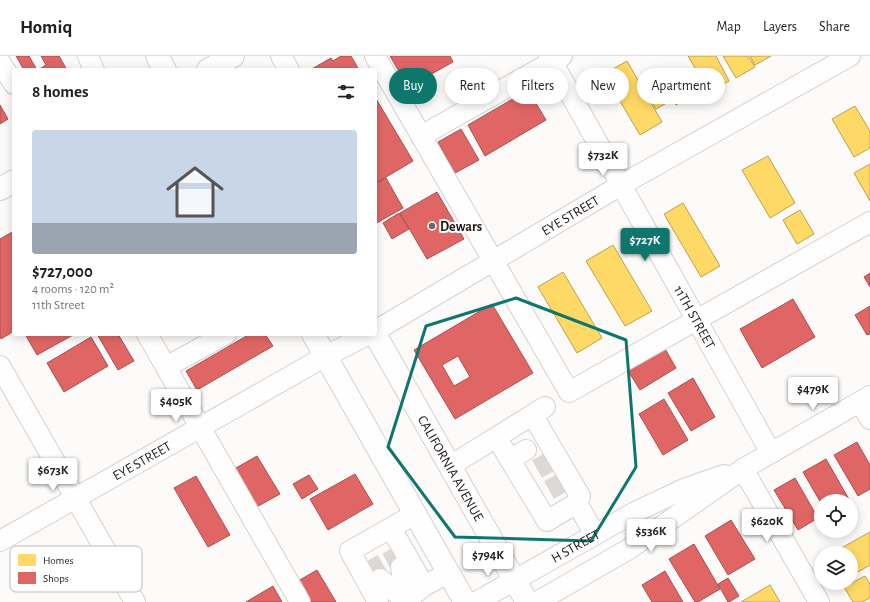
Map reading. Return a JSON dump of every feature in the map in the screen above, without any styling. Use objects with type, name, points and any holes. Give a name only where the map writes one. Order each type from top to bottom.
[{"type":"main road","points":[[157,56],[164,68]]},
{"type":"main road","points":[[0,189],[12,182]]},
{"type":"main road","points":[[314,336],[465,602]]},
{"type":"main road","name":"CALIFORNIA AVENUE","points":[[376,336],[527,602]]},
{"type":"street","points":[[88,56],[93,68]]},
{"type":"street","points":[[281,56],[288,68]]},
{"type":"street","points":[[375,56],[569,392],[870,222]]},
{"type":"street","name":"EYE STREET","points":[[377,330],[621,185],[850,56]]},
{"type":"street","points":[[421,136],[554,58]]},
{"type":"street","name":"11TH STREET","points":[[554,58],[621,185],[771,453]]},
{"type":"street","points":[[0,62],[12,81]]},
{"type":"street","points":[[148,336],[300,602]]},
{"type":"street","points":[[166,367],[222,336]]},
{"type":"street","name":"EYE STREET","points":[[0,541],[326,356],[365,336]]},
{"type":"street","points":[[0,366],[103,546]]},
{"type":"street","points":[[865,399],[870,419]]},
{"type":"street","name":"H STREET","points":[[537,602],[629,549],[743,469],[865,399]]},
{"type":"street","points":[[450,466],[539,412],[531,447],[554,487],[580,496],[578,503],[547,521],[554,487],[542,466],[531,447],[497,438]]},
{"type":"street","points":[[743,469],[819,602]]},
{"type":"street","name":"H STREET","points":[[476,602],[659,500],[706,481],[743,469]]},
{"type":"street","points":[[578,503],[596,535]]},
{"type":"street","points":[[378,602],[350,551],[378,550],[391,528],[415,514]]},
{"type":"street","points":[[391,528],[424,586]]},
{"type":"street","points":[[391,573],[406,602],[424,586],[448,573]]},
{"type":"street","points":[[129,592],[135,602]]},
{"type":"highlighted area","points":[[516,298],[626,340],[636,467],[591,541],[455,537],[388,447],[426,326]]},
{"type":"building: Homes","points":[[688,56],[716,56],[722,68],[695,68]]},
{"type":"building: Homes","points":[[723,56],[748,56],[755,67],[736,78]]},
{"type":"building: Homes","points":[[750,56],[771,56],[755,65]]},
{"type":"building: Homes","points":[[627,61],[637,78],[637,104],[652,104],[662,122],[640,135],[622,104],[629,104],[629,68],[615,68]]},
{"type":"building: Homes","points":[[725,73],[729,81],[725,83]]},
{"type":"building: Homes","points":[[653,104],[665,104],[656,109]]},
{"type":"building: Homes","points":[[855,106],[870,131],[870,148],[854,157],[832,119]]},
{"type":"building: Homes","points":[[768,156],[795,203],[770,218],[742,170]]},
{"type":"building: Homes","points":[[870,164],[870,201],[854,173]]},
{"type":"building: Homes","points":[[683,203],[720,266],[701,277],[664,214]]},
{"type":"building: Homes","points":[[800,210],[814,234],[797,244],[783,220]]},
{"type":"building: Homes","points":[[613,245],[652,311],[625,326],[586,261]]},
{"type":"building: Homes","points":[[563,272],[602,338],[577,353],[538,287]]},
{"type":"building: Homes","points":[[870,532],[870,565],[858,572],[858,546],[845,546]]},
{"type":"building: Homes","points":[[865,576],[870,584],[870,598],[862,602],[853,602],[846,590],[858,590],[858,580]]},
{"type":"building: Homes","points":[[770,585],[780,602],[741,602]]},
{"type":"building: Shops","points":[[16,56],[29,56],[36,68],[23,68]]},
{"type":"building: Shops","points":[[41,56],[59,56],[66,68],[41,68],[46,65]]},
{"type":"building: Shops","points":[[341,56],[351,56],[358,68],[314,68],[331,58],[333,61]]},
{"type":"building: Shops","points":[[390,56],[450,56],[453,62],[437,71],[437,68],[397,68]]},
{"type":"building: Shops","points":[[377,100],[413,161],[377,182]]},
{"type":"building: Shops","points":[[507,102],[507,104],[536,104],[546,120],[485,156],[468,125]]},
{"type":"building: Shops","points":[[0,105],[8,119],[0,124]]},
{"type":"building: Shops","points":[[461,129],[479,160],[455,173],[438,142]]},
{"type":"building: Shops","points":[[386,178],[403,208],[377,223],[377,183]]},
{"type":"building: Shops","name":"Dewars","points":[[437,192],[464,239],[427,259],[400,213]]},
{"type":"building: Shops","points":[[399,213],[409,229],[392,239],[383,223]]},
{"type":"building: Shops","points":[[12,232],[12,332],[1,339],[0,336],[0,239]]},
{"type":"building: Shops","points":[[870,273],[870,287],[864,277]]},
{"type":"building: Shops","points":[[793,299],[815,337],[762,368],[740,329]]},
{"type":"building: Shops","points":[[492,304],[533,373],[455,419],[414,350]],"holes":[[[458,356],[470,377],[454,386],[442,365]]]},
{"type":"building: Shops","points":[[870,306],[870,334],[867,335],[855,315]]},
{"type":"building: Shops","points":[[26,336],[71,336],[37,355]]},
{"type":"building: Shops","points":[[98,336],[119,336],[134,361],[118,370]]},
{"type":"building: Shops","points":[[247,336],[266,336],[273,346],[197,390],[186,371]]},
{"type":"building: Shops","points":[[91,337],[108,366],[64,392],[47,363]]},
{"type":"building: Shops","points":[[664,347],[676,368],[640,390],[627,369]]},
{"type":"building: Shops","points":[[693,378],[715,417],[691,431],[668,393]]},
{"type":"building: Shops","points":[[664,399],[688,440],[663,455],[639,414]]},
{"type":"building: Shops","points":[[857,442],[870,465],[870,489],[858,496],[834,455]]},
{"type":"building: Shops","points":[[257,456],[280,494],[251,510],[229,472]]},
{"type":"building: Shops","points":[[826,459],[846,494],[816,494],[803,472]]},
{"type":"building: Shops","points":[[355,474],[373,504],[328,530],[310,499]]},
{"type":"building: Shops","points":[[309,475],[318,489],[302,499],[293,484]]},
{"type":"building: Shops","points":[[196,476],[230,535],[208,547],[174,488]]},
{"type":"building: Shops","points":[[795,478],[814,511],[814,520],[798,530],[774,490]]},
{"type":"building: Shops","points":[[731,520],[755,559],[728,575],[705,536]]},
{"type":"building: Shops","points":[[694,544],[720,589],[698,602],[695,602],[669,559]]},
{"type":"building: Shops","points":[[317,570],[336,602],[303,602],[293,584]]},
{"type":"building: Shops","points":[[665,571],[683,602],[652,602],[642,585]]},
{"type":"building: Shops","points":[[728,578],[739,596],[729,602],[718,584]]},
{"type":"building: Shops","points":[[273,586],[282,602],[246,602]]},
{"type":"tunnel","points":[[537,469],[553,460]]},
{"type":"tunnel","points":[[549,490],[565,481]]},
{"type":"tunnel","points":[[391,549],[401,567]]},
{"type":"tunnel","points":[[369,560],[380,579]]},
{"type":"place","name":"Dewars","points":[[432,226]]}]
